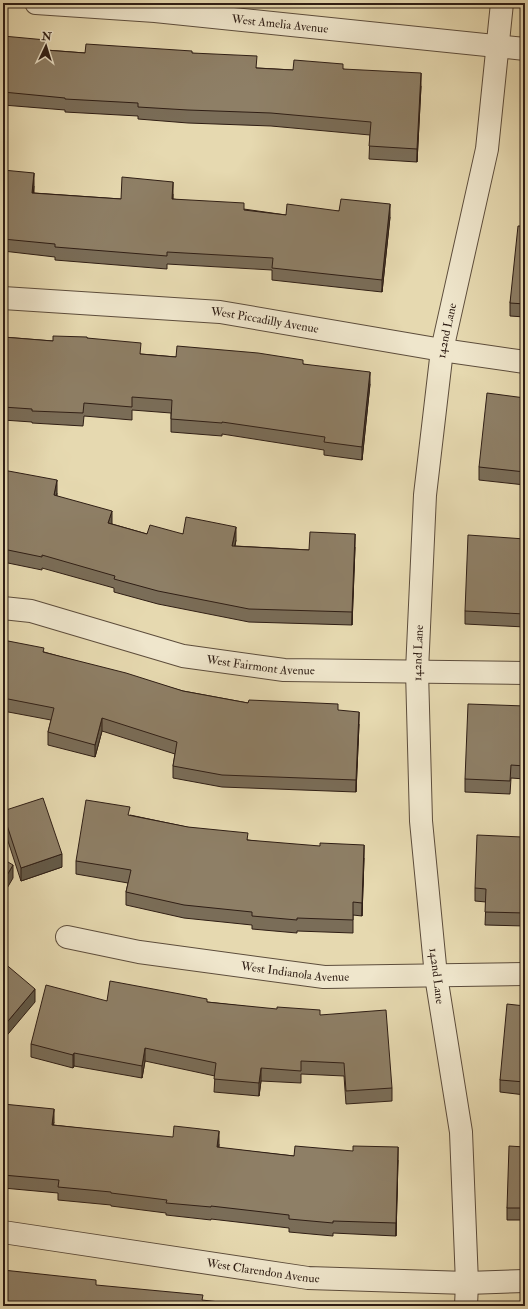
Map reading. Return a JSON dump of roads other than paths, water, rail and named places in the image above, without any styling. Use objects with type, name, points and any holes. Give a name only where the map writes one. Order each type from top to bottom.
[{"type":"street","name":"West Amelia Avenue","points":[[36,3],[155,11],[525,49]]},
{"type":"street","name":"142nd Lane","points":[[466,1306],[467,1283],[461,1132],[436,976],[421,820],[417,670],[425,495],[442,350],[487,149],[499,46],[502,3]]},
{"type":"street","name":"West Piccadilly Avenue","points":[[3,298],[220,312],[442,350],[525,362]]},
{"type":"street","name":"West Fairmont Avenue","points":[[3,608],[31,611],[183,656],[284,670],[417,670],[525,673]]},
{"type":"street","name":"West Indianola Avenue","points":[[67,937],[139,952],[324,977],[525,974]]},
{"type":"street","name":"West Clarendon Avenue","points":[[3,1232],[308,1278],[467,1283],[525,1281]]}]
